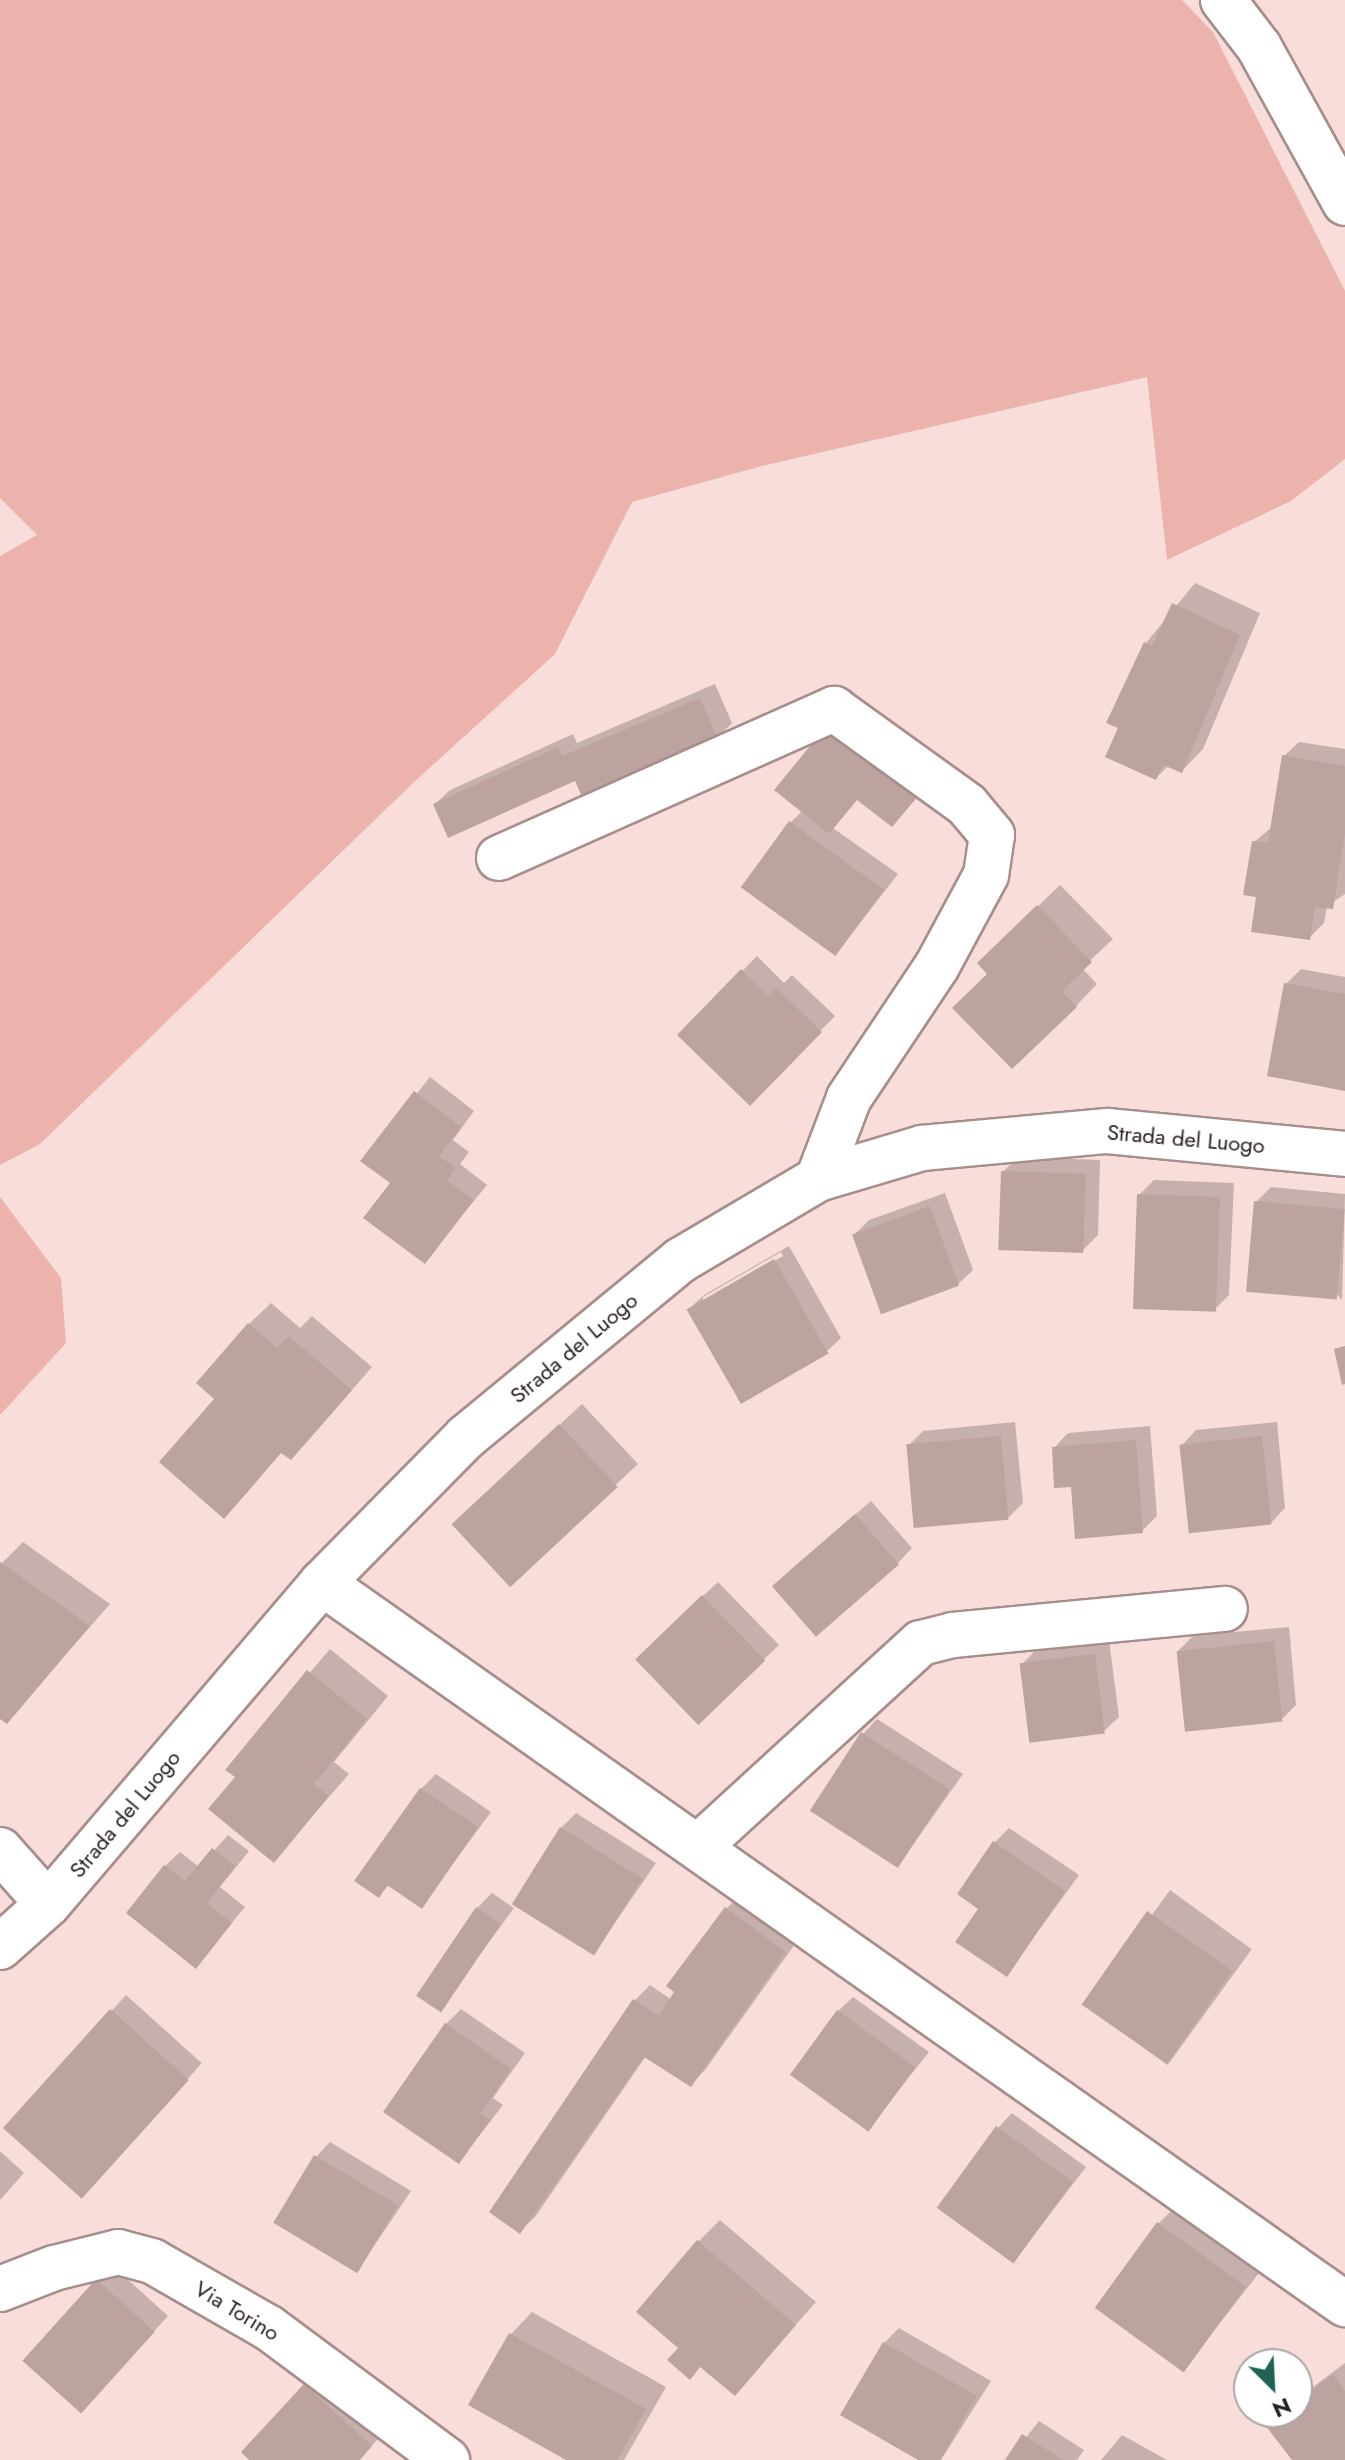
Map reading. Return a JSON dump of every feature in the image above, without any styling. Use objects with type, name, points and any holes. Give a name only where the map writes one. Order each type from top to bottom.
[{"type":"street","points":[[1223,0],[1259,47],[1345,203]]},
{"type":"street","points":[[499,858],[834,709],[967,805],[992,835],[986,875],[937,966],[849,1098],[818,1179]]},
{"type":"street","name":"Strada del Luogo","points":[[0,1947],[48,1904],[322,1583],[466,1437],[681,1260],[818,1179],[922,1148],[1107,1131],[1345,1154]]},
{"type":"street","points":[[322,1583],[1345,2304]]},
{"type":"street","points":[[698,1847],[921,1643],[953,1635],[1225,1609]]},
{"type":"street","points":[[0,1850],[48,1904]]},
{"type":"street","name":"Via Torino","points":[[0,2289],[54,2268],[118,2252],[152,2261],[269,2328],[447,2460]]},
{"type":"shaded area","points":[[0,0],[1182,0],[1213,32],[1345,291],[1345,459],[1291,501],[1167,560],[1147,377],[758,467],[632,502],[555,654],[414,782],[40,1144],[0,1165],[0,556],[37,535],[0,498]]},
{"type":"shaded area","points":[[0,1197],[61,1278],[66,1343],[0,1415]]},
{"type":"building","points":[[1172,603],[1240,635],[1182,773],[1163,765],[1156,780],[1105,757],[1118,728],[1106,723],[1144,642],[1152,646]]},
{"type":"building","points":[[700,698],[718,739],[583,799],[575,781],[448,838],[433,804],[558,747],[562,756]]},
{"type":"building","points":[[829,723],[919,795],[892,827],[857,800],[829,834],[774,790]]},
{"type":"building","points":[[1282,755],[1345,766],[1345,833],[1333,909],[1315,907],[1310,940],[1251,932],[1256,897],[1243,895],[1252,841],[1268,843]]},
{"type":"building","points":[[789,821],[884,890],[835,956],[741,887]]},
{"type":"building","points":[[1037,905],[1092,962],[1062,991],[1077,1007],[1012,1069],[952,1008],[987,974],[977,963]]},
{"type":"building","points":[[741,969],[768,996],[776,988],[822,1032],[750,1106],[677,1035]]},
{"type":"building","points":[[1284,983],[1345,994],[1345,1091],[1267,1076]]},
{"type":"building","points":[[414,1091],[461,1127],[439,1156],[456,1168],[447,1180],[474,1200],[425,1264],[363,1218],[390,1183],[360,1161]]},
{"type":"building","points":[[1001,1171],[1086,1174],[1083,1253],[998,1250]]},
{"type":"building","points":[[1137,1194],[1220,1197],[1216,1312],[1133,1309]]},
{"type":"building","points":[[1254,1201],[1345,1209],[1337,1300],[1246,1292]]},
{"type":"building","points":[[930,1206],[959,1286],[881,1314],[852,1234]]},
{"type":"building","points":[[774,1259],[828,1353],[741,1404],[687,1310]]},
{"type":"building","points":[[248,1323],[277,1348],[289,1336],[352,1390],[291,1460],[281,1453],[224,1519],[159,1462],[214,1399],[196,1383]]},
{"type":"building","points":[[1345,1346],[1345,1384],[1342,1385],[1334,1349]]},
{"type":"building","points":[[559,1424],[618,1487],[510,1587],[451,1524]]},
{"type":"building","points":[[1001,1436],[1008,1520],[914,1528],[906,1444]]},
{"type":"building","points":[[1262,1436],[1271,1525],[1189,1533],[1179,1445]]},
{"type":"building","points":[[1136,1440],[1143,1533],[1075,1539],[1071,1487],[1054,1488],[1052,1447]]},
{"type":"building","points":[[855,1514],[899,1565],[816,1637],[772,1586]]},
{"type":"building","points":[[0,1562],[90,1626],[7,1724],[0,1719]]},
{"type":"building","points":[[702,1595],[765,1660],[698,1725],[635,1660]]},
{"type":"building","points":[[1274,1641],[1282,1722],[1185,1732],[1177,1651]]},
{"type":"building","points":[[1095,1654],[1105,1733],[1029,1743],[1020,1663]]},
{"type":"building","points":[[307,1670],[367,1719],[314,1784],[329,1796],[274,1863],[208,1809],[235,1777],[225,1770]]},
{"type":"building","points":[[861,1732],[949,1789],[898,1868],[810,1811]]},
{"type":"building","points":[[420,1788],[478,1827],[422,1909],[387,1885],[379,1898],[354,1881]]},
{"type":"building","points":[[560,1827],[642,1878],[594,1956],[512,1904]]},
{"type":"building","points":[[993,1841],[1065,1891],[1007,1977],[955,1942],[978,1909],[957,1894]]},
{"type":"building","points":[[212,1848],[235,1866],[207,1903],[232,1923],[196,1969],[126,1913],[164,1865],[185,1881]]},
{"type":"building","points":[[476,1907],[501,1924],[441,2012],[416,1996]]},
{"type":"building","points":[[725,1907],[786,1952],[691,2087],[644,2057],[520,2234],[489,2212],[633,1999],[659,2016],[674,1992],[666,1986]]},
{"type":"building","points":[[1147,1911],[1232,1971],[1167,2064],[1082,2004]]},
{"type":"building","points":[[110,2009],[189,2080],[82,2199],[3,2128]]},
{"type":"building","points":[[837,2010],[915,2067],[868,2132],[790,2075]]},
{"type":"building","points":[[445,2023],[511,2069],[480,2114],[490,2120],[459,2164],[383,2112]]},
{"type":"building","points":[[996,2126],[1073,2182],[1013,2264],[937,2208]]},
{"type":"building","points":[[314,2155],[398,2205],[357,2273],[273,2223]]},
{"type":"building","points":[[1157,2222],[1246,2287],[1184,2372],[1095,2308]]},
{"type":"building","points":[[697,2240],[796,2325],[735,2396],[700,2367],[690,2380],[667,2360],[678,2348],[636,2312]]},
{"type":"building","points":[[96,2279],[155,2332],[81,2414],[22,2361]]},
{"type":"building","points":[[509,2333],[646,2409],[617,2460],[566,2460],[468,2405]]},
{"type":"building","points":[[883,2342],[977,2396],[940,2460],[918,2460],[840,2415]]},
{"type":"building","points":[[1333,2374],[1345,2391],[1345,2460],[1292,2460],[1267,2428],[1313,2428],[1313,2389]]},
{"type":"building","points":[[304,2384],[372,2446],[360,2460],[249,2460],[241,2452]]},
{"type":"building","points":[[1022,2434],[1063,2460],[1005,2460]]}]
